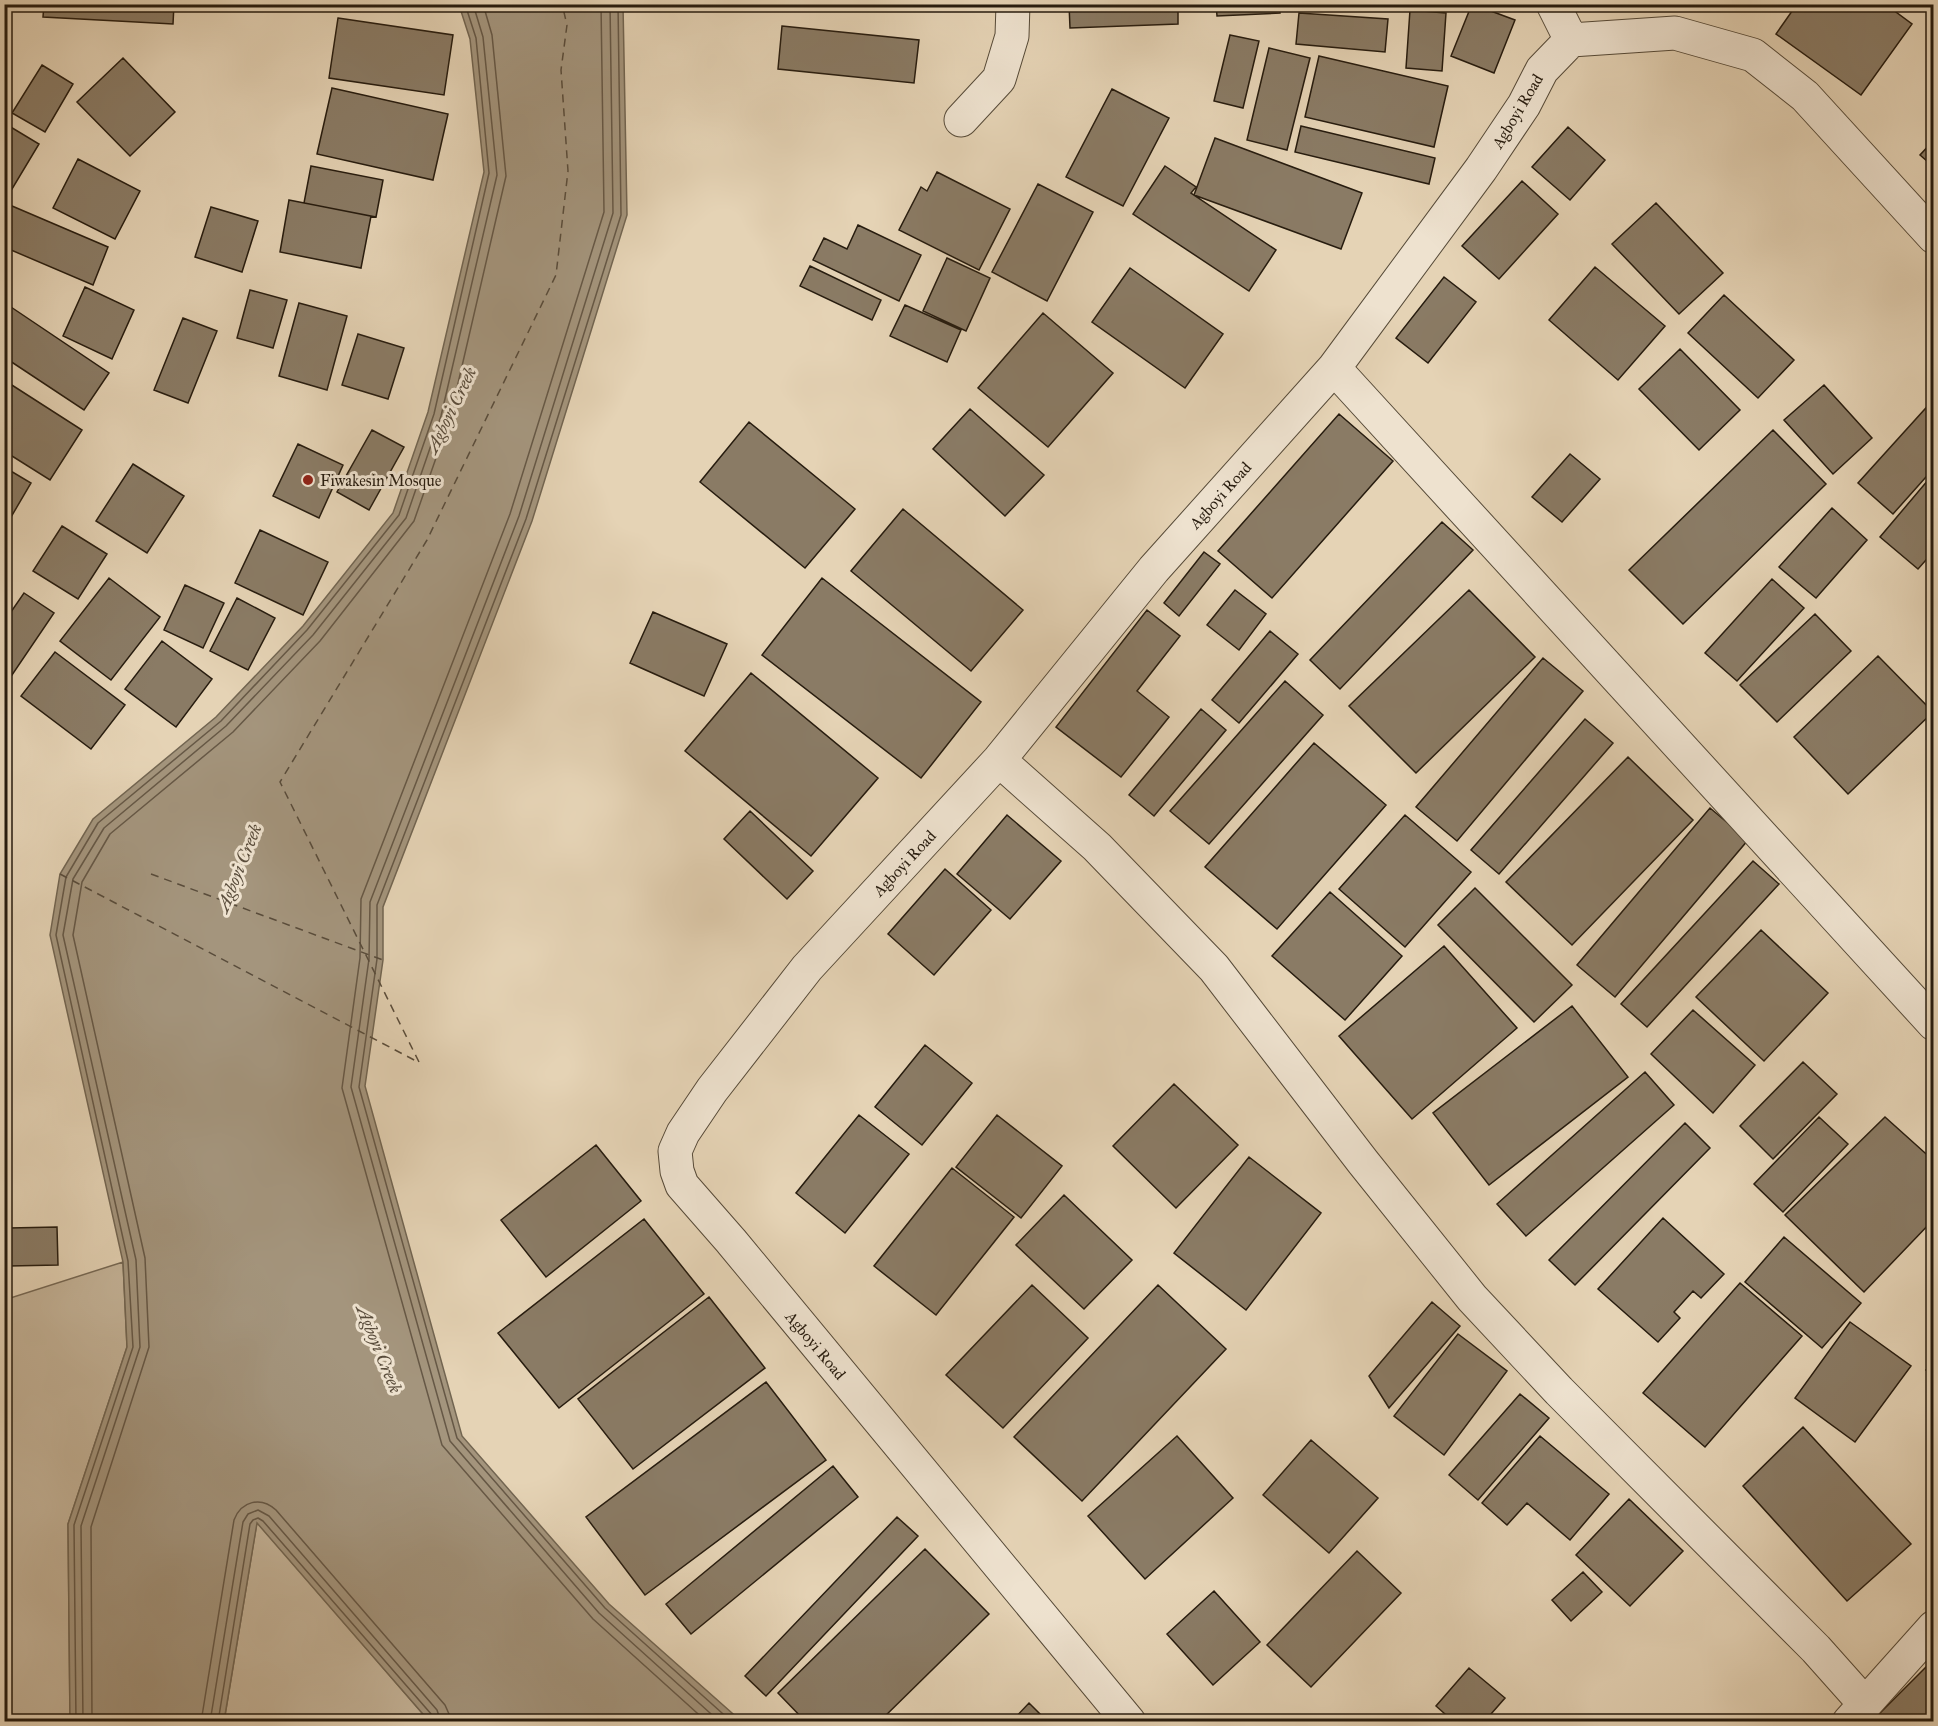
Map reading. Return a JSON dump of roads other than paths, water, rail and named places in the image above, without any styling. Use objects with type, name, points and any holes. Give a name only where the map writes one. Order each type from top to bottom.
[{"type":"street","points":[[961,120],[999,78],[1012,36],[1013,4]]},
{"type":"street","points":[[1552,4],[1571,40],[1675,33],[1753,55],[1805,96],[1934,237]]},
{"type":"street","name":"Agboyi Road","points":[[1129,1722],[731,1241],[682,1185],[677,1172],[675,1151],[683,1133],[712,1090],[799,978],[999,760],[1154,569],[1334,368],[1481,168],[1524,105],[1542,70],[1571,40]]},
{"type":"street","points":[[1334,368],[1934,1024]]},
{"type":"street","points":[[999,760],[1097,847],[1214,968],[1472,1299],[1559,1391],[1816,1649],[1857,1713],[1934,1627]]},
{"type":"water","name":"Agboyi Creek","points":[[459,5],[623,5],[627,215],[532,521],[383,907],[383,960],[365,1086],[462,1436],[609,1604],[741,1721],[429,1721],[257,1523],[224,1721],[70,1721],[68,1524],[127,1347],[123,1262],[50,935],[60,874],[93,819],[216,717],[303,626],[393,513],[428,412],[484,172],[470,39]]},
{"type":"place","name":"Fiwakesin Mosque","points":[[308,480]]}]
